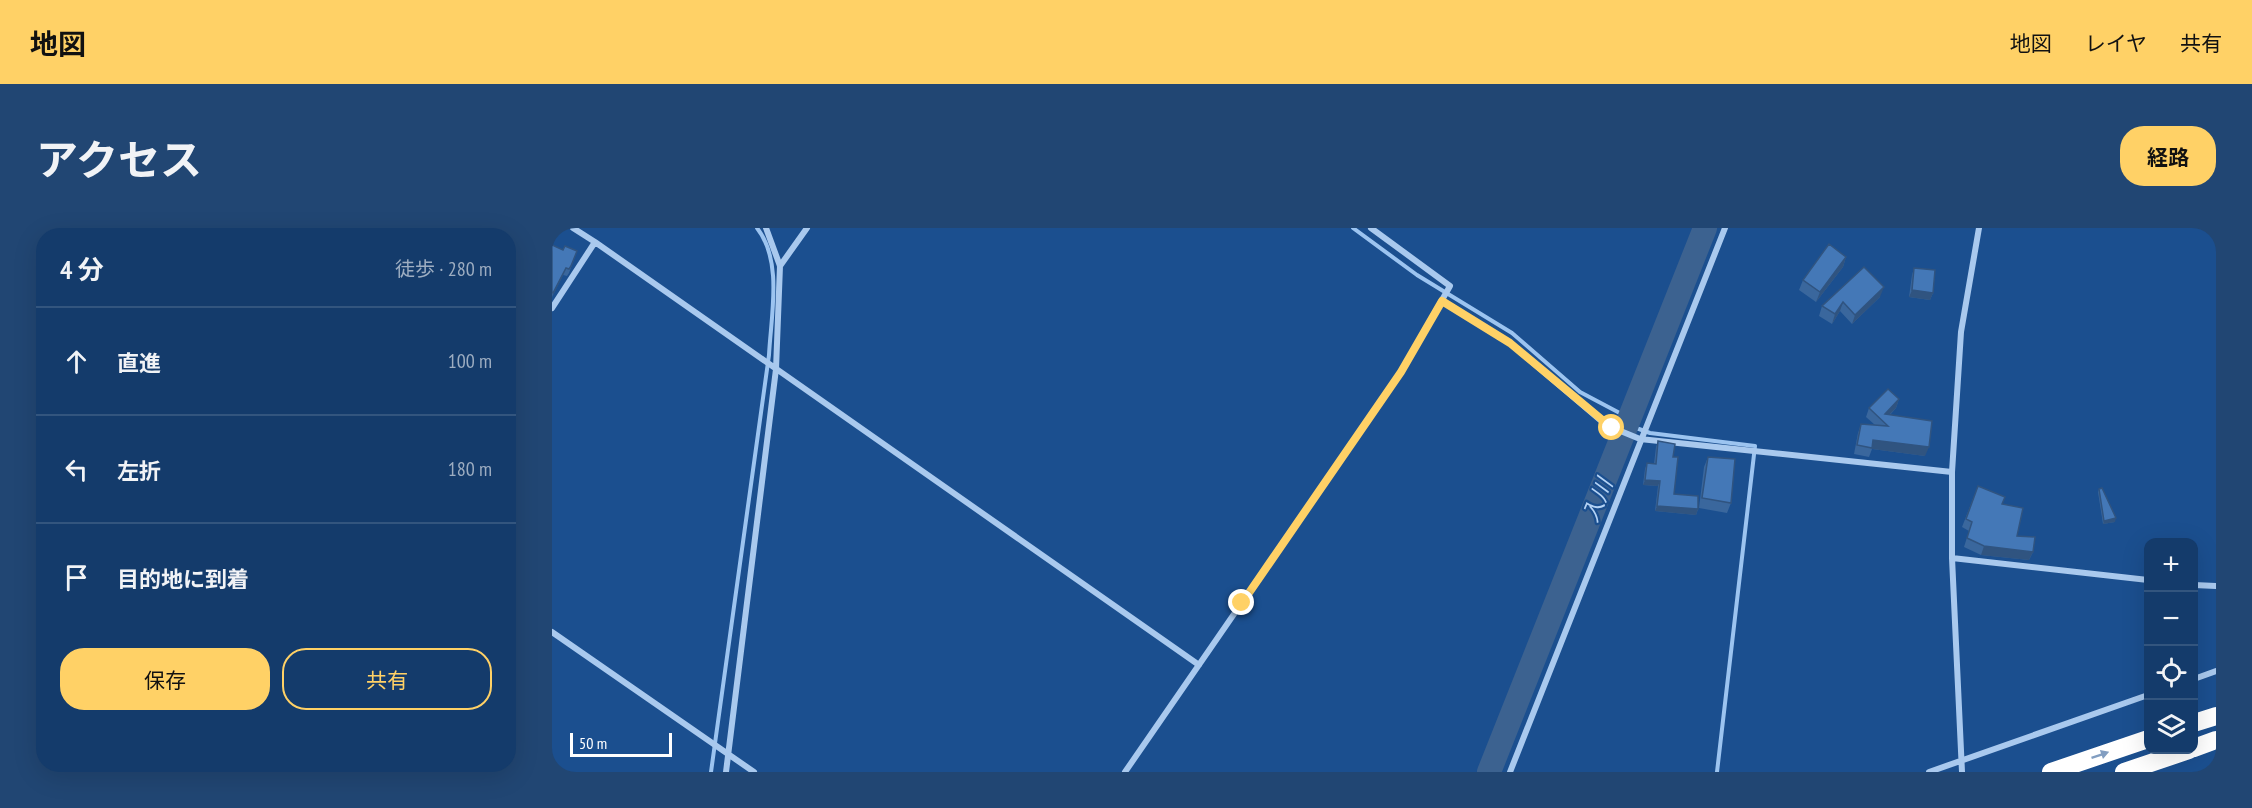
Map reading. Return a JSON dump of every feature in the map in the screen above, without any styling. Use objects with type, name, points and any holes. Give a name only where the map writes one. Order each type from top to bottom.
[{"type":"highway","points":[[2198,721],[2216,716]]},
{"type":"highway","points":[[2051,772],[2144,740]]},
{"type":"highway","points":[[2198,746],[2216,740]]},
{"type":"highway","points":[[2124,772],[2177,754]]},
{"type":"street","points":[[573,228],[1199,665]]},
{"type":"street","points":[[726,772],[776,369],[780,266],[766,228]]},
{"type":"street","points":[[780,266],[807,228]]},
{"type":"street","points":[[1125,772],[1401,372],[1450,286],[1371,228]]},
{"type":"street","points":[[1510,772],[1725,228]]},
{"type":"street","points":[[1962,772],[1952,558],[1952,472],[1961,332],[1979,228]]},
{"type":"street","points":[[552,308],[595,242]]},
{"type":"street","points":[[1442,301],[1510,343],[1612,428],[1640,439],[1952,472]]},
{"type":"street","points":[[1952,558],[2144,580]]},
{"type":"street","points":[[2198,585],[2216,586]]},
{"type":"street","points":[[552,633],[754,772]]},
{"type":"street","points":[[2198,677],[2216,671]]},
{"type":"street","points":[[1929,772],[2144,696]]},
{"type":"building","points":[[1829,244],[1846,257],[1820,292],[1803,280]]},
{"type":"building","points":[[552,245],[563,250],[565,246],[577,251],[571,266],[569,269],[566,268],[553,293],[552,292]]},
{"type":"building","points":[[1864,267],[1884,287],[1855,315],[1843,302],[1835,314],[1822,306]]},
{"type":"building","points":[[1914,268],[1935,270],[1933,293],[1912,290]]},
{"type":"building","points":[[1888,389],[1899,399],[1885,414],[1932,421],[1929,447],[1873,440],[1872,448],[1857,445],[1861,424],[1888,426],[1869,408]]},
{"type":"building","points":[[1658,441],[1675,444],[1673,457],[1678,457],[1674,494],[1698,496],[1698,509],[1657,506],[1660,481],[1645,480],[1647,463],[1656,464]]},
{"type":"building","points":[[1708,457],[1735,459],[1731,503],[1702,498]]},
{"type":"building","points":[[1978,486],[2005,497],[2002,504],[2023,508],[2017,536],[2035,537],[2033,552],[1984,546],[1967,538],[1972,522],[1966,519]]},
{"type":"building","points":[[2102,488],[2116,518],[2104,521],[2099,489]]},
{"type":"waterway","points":[[711,772],[769,355],[774,289],[773,272],[765,241],[757,228]]},
{"type":"waterway","points":[[1353,228],[1417,275],[1512,333],[1580,392],[1631,419]]},
{"type":"waterway","name":"入川","points":[[1489,772],[1705,228]]},
{"type":"waterway","points":[[1628,425],[1650,433],[1755,446],[1717,772]]},
{"type":"route","points":[[1242,603],[1401,372],[1442,301],[1510,343],[1612,428]]}]
